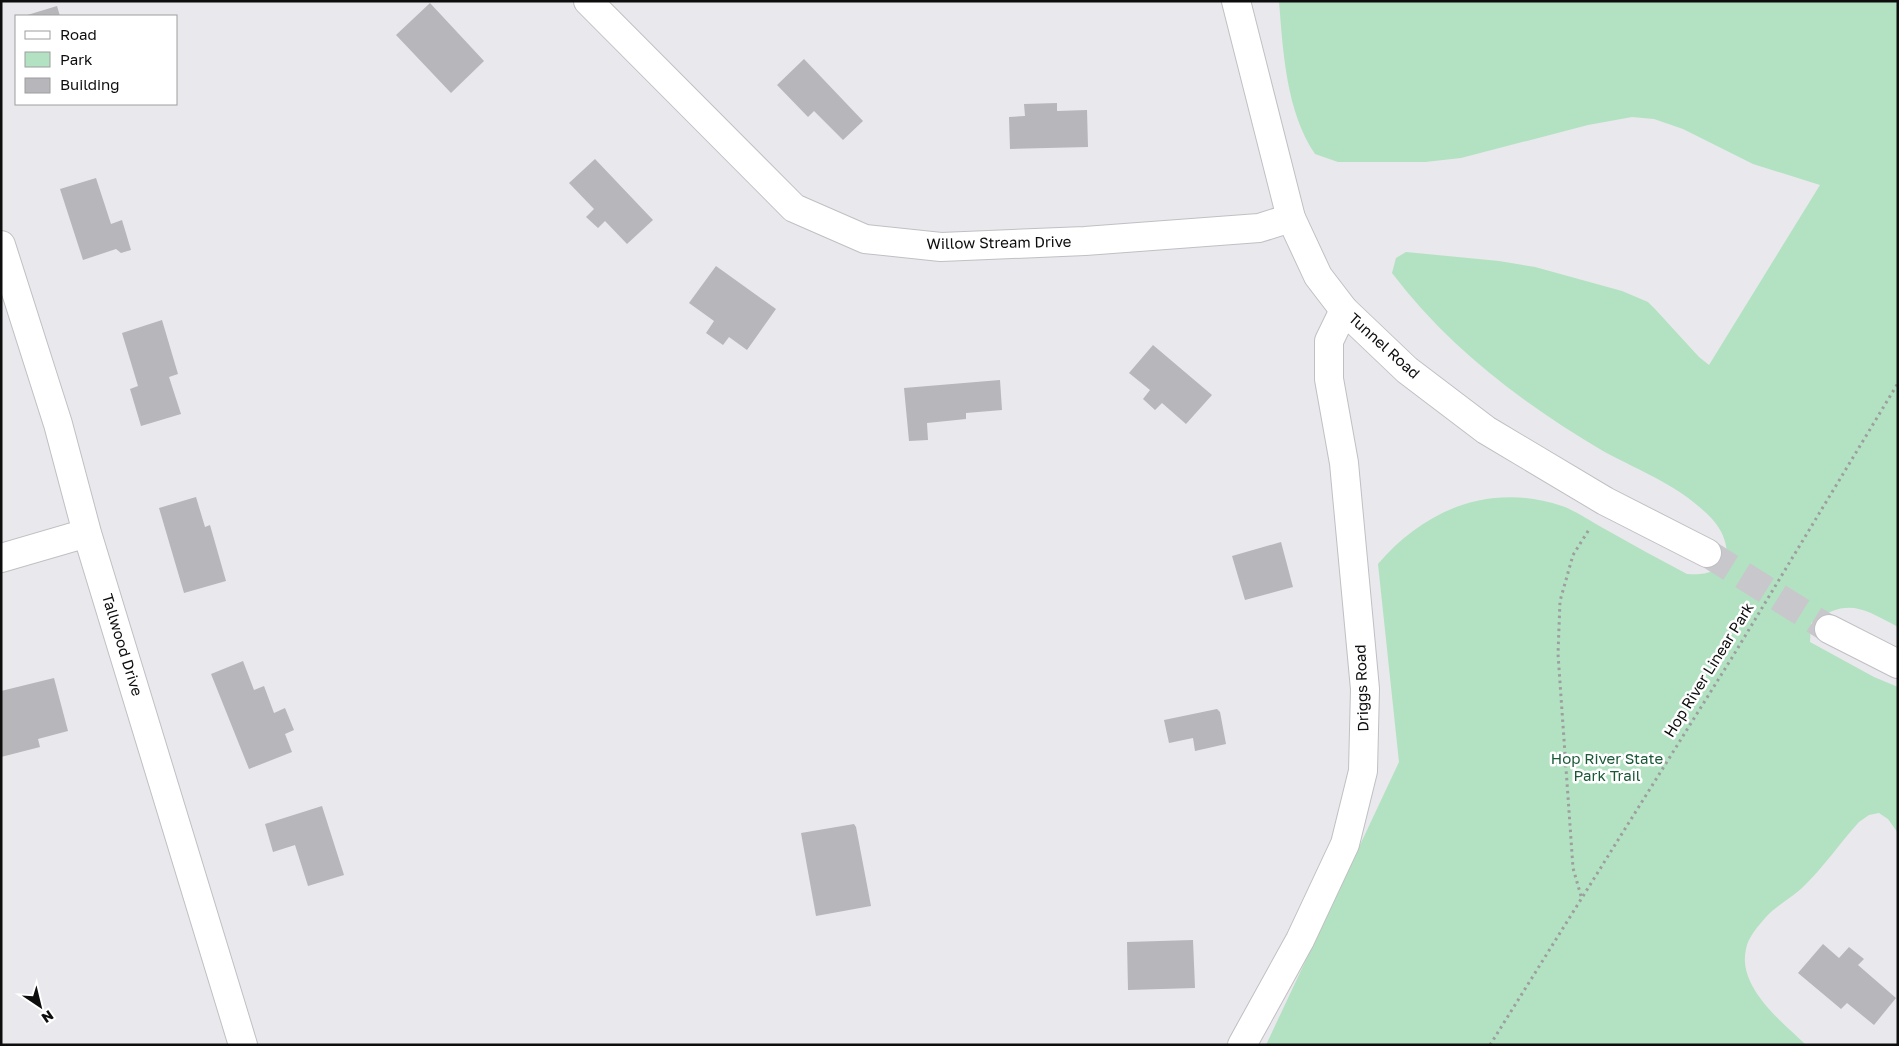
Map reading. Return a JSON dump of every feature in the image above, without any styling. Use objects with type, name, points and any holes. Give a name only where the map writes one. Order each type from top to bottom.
[{"type":"street","name":"Willow Stream Drive","points":[[588,1],[794,208],[865,239],[941,247],[1085,241],[1260,228],[1291,218]]},
{"type":"street","name":"Tunnel Road","points":[[1236,1],[1291,218],[1318,276],[1344,310],[1407,370],[1486,430],[1605,500],[1707,553]]},
{"type":"street","name":"Tallwood Drive","points":[[1,245],[58,424],[87,532],[243,1045]]},
{"type":"street","name":"Driggs Road","points":[[1242,1045],[1300,940],[1345,844],[1363,770],[1365,689],[1344,463],[1329,379],[1329,341],[1344,310]]},
{"type":"street","points":[[1,558],[87,532]]},
{"type":"street","points":[[1829,629],[1898,664]]},
{"type":"path","name":"Hop River Linear Park","points":[[1490,1045],[1732,656],[1898,383]]},
{"type":"path","points":[[1581,896],[1573,868],[1558,654],[1560,601],[1573,555],[1590,528]]},
{"type":"green space","name":"Hop River State Park Trail","points":[[1279,1],[1898,1],[1898,627],[1864,610],[1845,608],[1835,610],[1811,623],[1810,642],[1874,677],[1898,687],[1898,833],[1888,819],[1879,813],[1869,815],[1859,822],[1810,880],[1798,892],[1770,913],[1757,927],[1749,940],[1745,963],[1748,977],[1755,990],[1774,1015],[1806,1045],[1266,1045],[1399,762],[1378,564],[1396,545],[1417,528],[1438,515],[1461,505],[1485,499],[1510,497],[1536,499],[1567,508],[1687,574],[1701,574],[1715,569],[1727,554],[1724,539],[1718,526],[1709,515],[1687,497],[1664,482],[1603,451],[1544,414],[1516,394],[1462,349],[1437,325],[1392,273],[1396,258],[1406,252],[1499,261],[1535,267],[1622,291],[1648,302],[1699,357],[1709,365],[1820,185],[1753,164],[1683,129],[1654,119],[1632,117],[1588,125],[1461,158],[1425,162],[1338,162],[1315,154],[1305,137],[1298,119],[1288,80]]},
{"type":"building","points":[[430,3],[484,61],[451,93],[396,35]]},
{"type":"building","points":[[57,6],[60,15],[27,15]]},
{"type":"building","points":[[804,59],[863,121],[843,140],[814,111],[808,117],[777,85]]},
{"type":"building","points":[[1057,103],[1057,111],[1087,110],[1088,147],[1010,149],[1009,117],[1025,116],[1024,104]]},
{"type":"building","points":[[595,159],[653,220],[627,244],[605,221],[598,228],[586,217],[594,209],[569,183]]},
{"type":"building","points":[[96,178],[111,224],[122,220],[131,250],[121,253],[116,249],[83,260],[60,189]]},
{"type":"building","points":[[716,266],[776,309],[747,350],[729,337],[723,345],[706,333],[714,321],[689,303]]},
{"type":"building","points":[[162,320],[178,374],[169,377],[181,414],[141,426],[130,389],[138,386],[122,333]]},
{"type":"building","points":[[1153,345],[1212,395],[1186,424],[1162,403],[1155,410],[1143,399],[1150,390],[1129,373]]},
{"type":"building","points":[[1000,380],[1002,410],[966,413],[966,419],[927,423],[928,440],[909,441],[904,388]]},
{"type":"building","points":[[196,497],[205,527],[210,525],[226,581],[184,593],[159,508]]},
{"type":"building","points":[[1281,542],[1293,587],[1245,600],[1232,556]]},
{"type":"building","points":[[243,661],[254,690],[264,686],[274,713],[285,708],[294,730],[285,734],[292,752],[249,769],[211,674]]},
{"type":"building","points":[[54,678],[68,731],[38,739],[40,747],[1,757],[1,691]]},
{"type":"building","points":[[1217,709],[1220,712],[1226,744],[1195,751],[1193,738],[1169,743],[1164,720]]},
{"type":"building","points":[[322,806],[344,875],[308,886],[295,845],[273,852],[265,824]]},
{"type":"building","points":[[854,824],[871,906],[816,916],[801,833]]},
{"type":"building","points":[[1193,940],[1195,988],[1128,990],[1127,942]]},
{"type":"building","points":[[1823,944],[1839,958],[1849,947],[1864,959],[1858,965],[1896,998],[1874,1025],[1847,1003],[1841,1009],[1798,973]]},
{"type":"tunnel","points":[[1707,553],[1829,629]]}]
